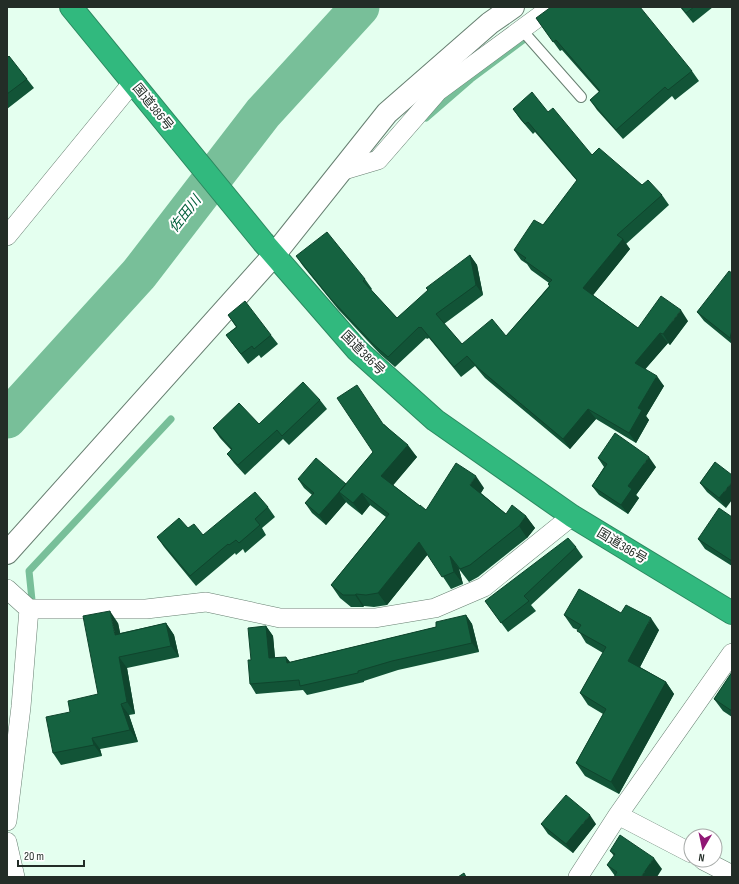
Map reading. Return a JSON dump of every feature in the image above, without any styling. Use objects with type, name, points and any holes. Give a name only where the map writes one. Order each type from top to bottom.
[{"type":"highway","name":"国道386号","points":[[71,7],[268,249],[357,350],[435,420],[572,516],[732,613]]},
{"type":"street","points":[[7,553],[268,249],[341,171],[387,113],[490,23],[513,7]]},
{"type":"street","points":[[341,171],[378,160],[438,91],[552,7]]},
{"type":"street","points":[[7,236],[133,82]]},
{"type":"street","points":[[7,589],[29,609],[146,608],[206,602],[280,618],[376,618],[435,608],[484,587],[572,516]]},
{"type":"street","points":[[7,821],[21,707],[29,609]]},
{"type":"street","points":[[578,877],[618,815],[732,653]]},
{"type":"street","points":[[618,815],[683,850]]},
{"type":"street","points":[[7,842],[15,877]]},
{"type":"street","points":[[718,868],[732,875]]},
{"type":"lane","points":[[522,30],[581,97]]},
{"type":"building","points":[[551,7],[640,7],[692,71],[668,90],[665,87],[616,130],[590,100],[600,91],[556,40],[553,42],[536,18]]},
{"type":"building","points":[[681,7],[694,7],[686,13]]},
{"type":"building","points":[[9,56],[27,79],[7,94],[7,58]]},
{"type":"building","points":[[532,92],[548,112],[553,108],[592,155],[599,148],[642,185],[648,180],[662,195],[617,235],[623,239],[583,288],[638,328],[661,296],[681,310],[663,334],[660,333],[635,363],[657,376],[638,408],[642,410],[629,433],[588,409],[563,439],[478,368],[467,356],[454,367],[421,327],[419,327],[388,357],[373,344],[330,298],[296,256],[327,232],[365,279],[363,281],[397,318],[428,290],[426,288],[470,255],[476,285],[436,314],[462,344],[492,319],[506,336],[550,286],[548,284],[552,280],[524,260],[526,258],[514,250],[534,220],[543,225],[577,180],[528,122],[525,124],[513,109]]},
{"type":"building","points":[[729,271],[732,273],[732,330],[730,338],[697,312]]},
{"type":"building","points":[[245,301],[271,335],[254,349],[252,346],[241,354],[226,335],[237,327],[228,315]]},
{"type":"building","points":[[303,382],[320,400],[282,436],[277,430],[238,465],[227,454],[232,449],[213,428],[239,403],[259,424]]},
{"type":"building","points":[[357,385],[383,424],[408,445],[381,476],[426,510],[456,463],[476,476],[470,485],[506,514],[512,505],[526,516],[519,526],[470,565],[460,569],[450,556],[454,572],[442,577],[419,542],[378,593],[366,595],[343,595],[331,585],[389,514],[362,493],[353,503],[339,492],[373,452],[337,398]]},
{"type":"building","points":[[615,433],[649,457],[628,486],[632,489],[621,505],[592,486],[607,464],[598,458]]},
{"type":"building","points":[[316,458],[346,484],[319,515],[305,503],[314,493],[298,479]]},
{"type":"building","points":[[715,462],[732,475],[732,482],[719,498],[700,483]]},
{"type":"building","points":[[255,492],[268,507],[255,519],[260,525],[239,543],[236,540],[229,545],[228,544],[190,576],[157,537],[179,518],[188,528],[194,524],[203,535]]},
{"type":"building","points":[[719,508],[732,517],[732,561],[698,539]]},
{"type":"building","points":[[568,538],[576,547],[524,596],[529,601],[501,623],[485,601]]},
{"type":"building","points":[[579,589],[621,613],[626,605],[651,618],[628,661],[666,682],[611,782],[576,763],[606,709],[580,693],[606,647],[577,631],[581,625],[564,615]]},
{"type":"building","points":[[110,611],[115,635],[166,623],[171,646],[119,657],[127,702],[121,704],[130,730],[92,738],[94,745],[53,753],[46,717],[70,712],[68,701],[98,694],[83,616]]},
{"type":"building","points":[[466,615],[472,643],[392,661],[358,671],[358,673],[300,686],[299,680],[250,684],[248,660],[251,660],[248,628],[266,626],[269,658],[286,657],[287,663],[436,627],[436,622]]},
{"type":"building","points":[[732,672],[732,711],[714,699]]},
{"type":"building","points":[[566,795],[590,815],[566,844],[541,824]]},
{"type":"building","points":[[620,835],[654,858],[641,877],[614,877],[617,872],[607,865],[615,854],[610,851]]},
{"type":"building","points":[[464,873],[466,877],[458,877]]},
{"type":"waterway","name":"佐田川","points":[[7,419],[139,274],[263,113],[360,7]]},
{"type":"waterway","points":[[426,118],[471,79],[530,35]]},
{"type":"waterway","points":[[32,600],[29,571],[171,419]]}]
